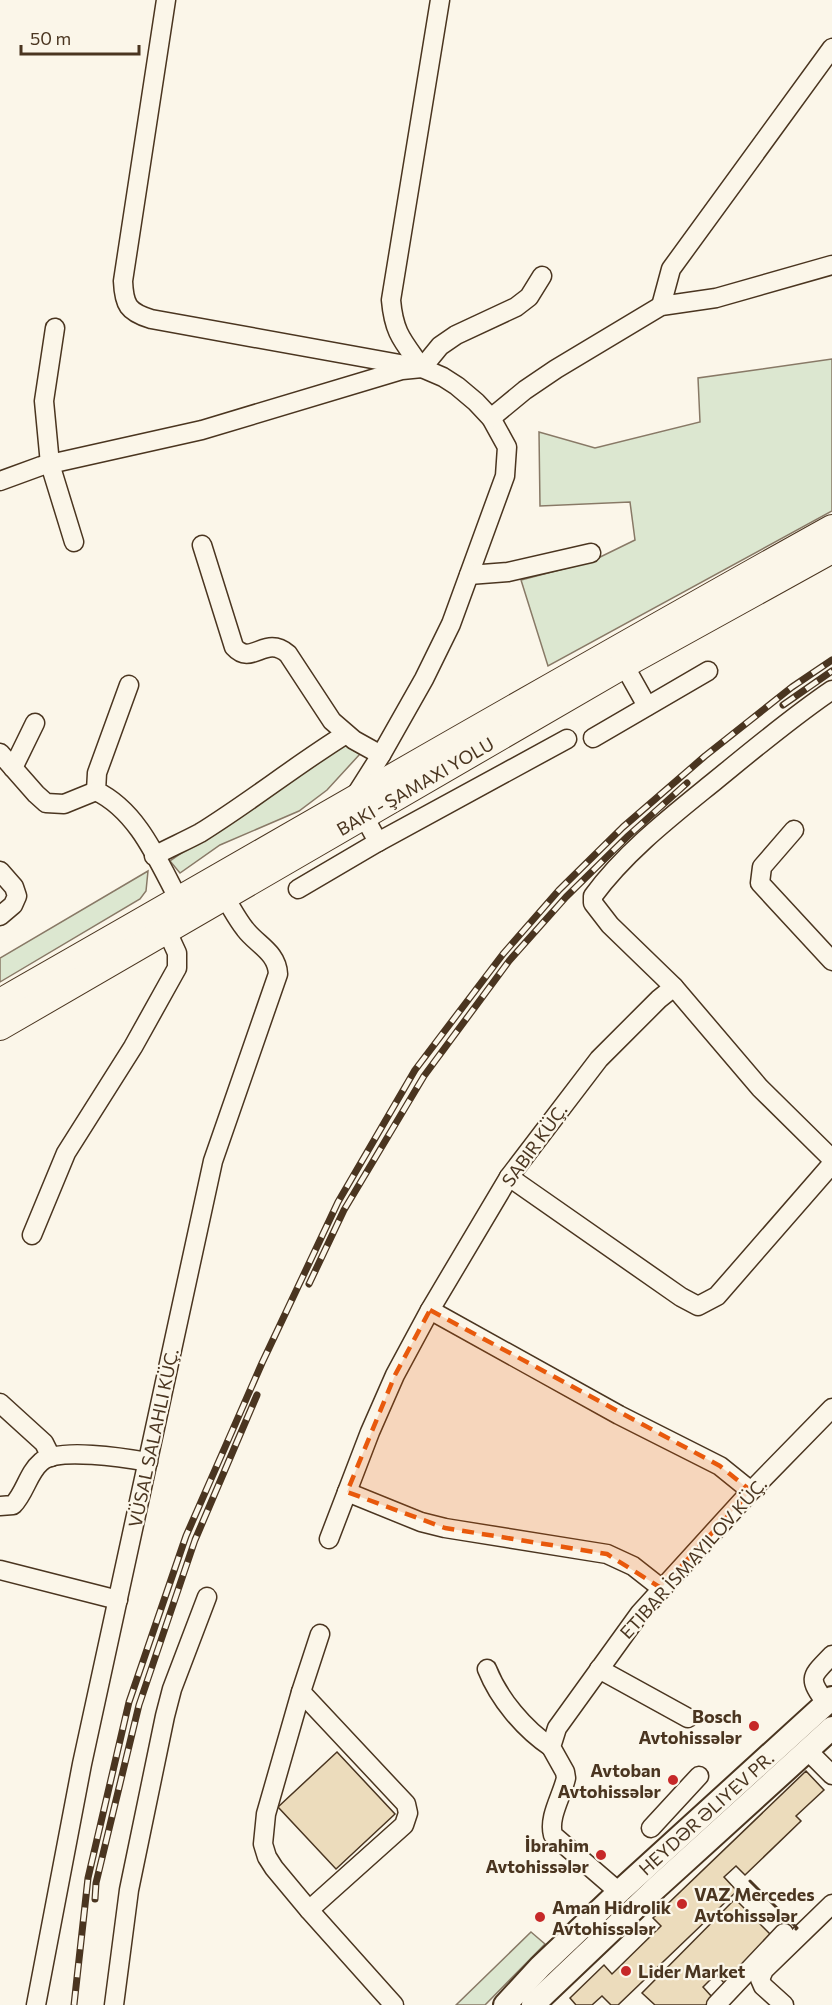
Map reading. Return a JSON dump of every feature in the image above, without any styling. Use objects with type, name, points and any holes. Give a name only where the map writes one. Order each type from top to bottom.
[{"type":"highway","points":[[0,1027],[224,897],[359,808],[615,649],[832,528]]},
{"type":"highway","points":[[0,1002],[179,900],[359,808],[832,550]]},
{"type":"main road","name":"HEYDƏR ƏLIYEV PR.","points":[[505,2005],[540,1967],[829,1701]]},
{"type":"main road","name":"HEYDƏR ƏLIYEV PR.","points":[[533,2005],[648,1895],[832,1728]]},
{"type":"street","points":[[166,0],[123,280],[123,294],[127,306],[136,314],[151,319],[422,368],[442,376],[476,402],[491,418],[507,447],[505,476],[451,624],[424,679],[381,755],[358,789],[359,808],[378,842]]},
{"type":"street","points":[[422,368],[398,335],[393,321],[392,300],[440,0]]},
{"type":"street","points":[[661,306],[670,269],[832,48]]},
{"type":"street","points":[[491,418],[548,374],[661,306],[716,298],[832,265]]},
{"type":"street","points":[[0,481],[50,464],[202,430],[402,370],[422,368],[440,346],[456,335],[516,307],[529,297],[542,276]]},
{"type":"street","points":[[55,328],[44,401],[50,464],[74,542]]},
{"type":"street","points":[[202,545],[234,647],[238,652],[246,654],[273,646],[280,647],[288,654],[327,714],[346,734],[381,755]]},
{"type":"street","points":[[469,575],[520,570],[591,553]]},
{"type":"street","points":[[624,665],[647,706]]},
{"type":"street","points":[[593,738],[708,671]]},
{"type":"street","points":[[96,791],[97,773],[129,685]]},
{"type":"street","points":[[832,690],[802,710],[681,809],[634,850],[593,896],[593,903],[609,925],[674,987],[760,1088],[832,1159]]},
{"type":"street","points":[[13,768],[35,723]]},
{"type":"street","points":[[154,856],[198,834],[346,734]]},
{"type":"street","points":[[297,889],[567,739]]},
{"type":"street","points":[[0,753],[36,794],[46,802],[64,804],[96,791],[111,798],[124,810],[140,831],[179,900]]},
{"type":"street","points":[[794,830],[762,867],[760,883],[832,961]]},
{"type":"street","points":[[0,871],[14,887],[17,896],[13,905],[0,916]]},
{"type":"street","points":[[36,2005],[82,1764],[213,1161],[278,974],[278,964],[244,928],[224,897]]},
{"type":"street","points":[[32,1235],[66,1153],[132,1047],[177,968],[177,953],[166,929]]},
{"type":"street","name":"SABIR KÜÇ.","points":[[329,1539],[395,1375],[430,1310],[509,1177],[599,1059],[674,987]]},
{"type":"street","points":[[509,1177],[681,1297],[698,1305],[707,1303],[717,1296],[832,1164]]},
{"type":"street","points":[[430,1310],[619,1415],[720,1466],[751,1491]]},
{"type":"street","points":[[0,1403],[44,1443],[51,1457]]},
{"type":"street","points":[[551,1747],[557,1728],[640,1613],[751,1491],[832,1408]]},
{"type":"street","points":[[0,1506],[13,1505],[20,1499],[35,1467],[44,1459],[93,1455],[148,1462]]},
{"type":"street","points":[[346,1492],[421,1522],[445,1528],[607,1554],[633,1566],[661,1588]]},
{"type":"street","points":[[0,1570],[118,1600]]},
{"type":"street","points":[[114,2005],[129,1890],[165,1716],[172,1689],[207,1597]]},
{"type":"street","points":[[320,1634],[266,1814],[263,1844],[274,1868],[394,2005]]},
{"type":"street","points":[[829,1701],[814,1687],[812,1680],[814,1673],[832,1655]]},
{"type":"street","points":[[487,1669],[493,1684],[512,1710],[531,1731],[551,1747],[565,1772],[566,1778],[551,1827],[553,1835],[620,1892]]},
{"type":"street","points":[[599,1669],[688,1719]]},
{"type":"street","points":[[301,1692],[406,1804],[408,1813],[404,1825],[309,1910]]},
{"type":"street","points":[[807,1750],[831,1771]]},
{"type":"street","points":[[651,1828],[699,1776]]},
{"type":"street","points":[[666,1811],[685,1832]]},
{"type":"street","points":[[783,2005],[763,1986],[760,1979],[764,1970],[832,1904]]},
{"type":"street","points":[[716,2005],[784,1933]]},
{"type":"highlighted area","points":[[430,1310],[720,1466],[751,1491],[661,1588],[607,1554],[445,1528],[347,1492],[395,1375]]},
{"type":"green space","points":[[832,359],[832,511],[548,666],[521,580],[590,562],[635,540],[630,502],[540,506],[539,432],[595,448],[700,422],[698,378]]},
{"type":"green space","points":[[341,743],[360,754],[327,790],[299,811],[220,845],[180,873],[170,861]]},
{"type":"green space","points":[[148,871],[146,891],[140,899],[0,982],[0,958]]},
{"type":"green space","points":[[531,1932],[545,1944],[485,2005],[456,2005]]},
{"type":"building","points":[[337,1752],[395,1814],[336,1869],[278,1807]]},
{"type":"building","points":[[806,1771],[824,1790],[796,1816],[801,1821],[745,1875],[736,1866],[724,1877],[737,1891],[618,2005],[611,2005],[602,1996],[592,2005],[576,2005],[570,1998],[604,1965],[612,1974],[661,1926],[653,1918]]},
{"type":"building","points":[[735,1899],[772,1936],[725,1984],[716,1974],[703,1987],[713,1998],[706,2005],[655,2005],[642,1993]]},
{"type":"railway","points":[[74,2005],[88,1878],[129,1702],[186,1536],[262,1363],[338,1202],[415,1070],[503,954],[559,890],[623,827],[705,756],[792,687],[832,660]]},
{"type":"railway","points":[[783,705],[832,671]]},
{"type":"railway","points":[[309,1284],[344,1210],[424,1076],[509,961],[566,897],[628,836],[687,783]]},
{"type":"railway","points":[[95,1899],[96,1883],[139,1705],[195,1540],[257,1395]]},
{"type":"wall","points":[[750,1881],[796,1929]]},
{"type":"place","name":"Bosch Avtohissələr","points":[[754,1726]]},
{"type":"place","name":"Avtoban Avtohissələr","points":[[673,1780]]},
{"type":"place","name":"İbrahim Avtohissələr","points":[[601,1855]]},
{"type":"place","name":"VAZ Mercedes Avtohissələr","points":[[682,1904]]},
{"type":"place","name":"Aman Hidrolik Avtohissələr","points":[[540,1917]]},
{"type":"place","name":"Lider Market","points":[[626,1971]]}]
